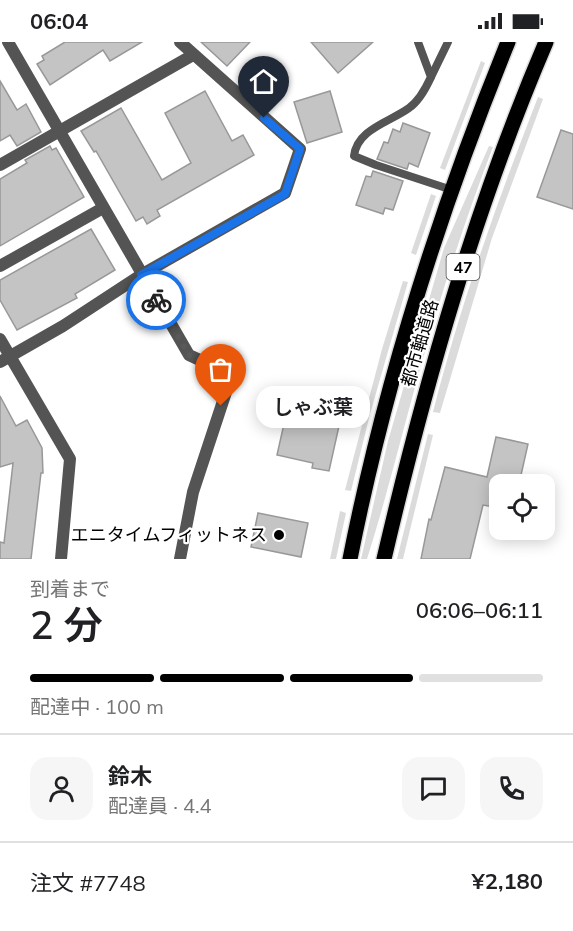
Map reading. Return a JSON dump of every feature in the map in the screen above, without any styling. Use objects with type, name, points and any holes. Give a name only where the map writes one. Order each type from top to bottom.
[{"type":"main road","name":"都市軸道路","points":[[350,559],[384,414],[423,277],[452,190],[508,42]]},
{"type":"main road","name":"都市軸道路","points":[[384,559],[422,408],[453,298],[477,224],[546,42]]},
{"type":"street","points":[[8,42],[189,355],[221,370],[226,376],[228,386],[193,492],[180,559]]},
{"type":"street","points":[[5,359],[63,326],[141,275],[285,194],[300,149],[180,42]]},
{"type":"street","points":[[0,165],[193,55]]},
{"type":"street","points":[[0,266],[103,208]]},
{"type":"street","points":[[0,339],[5,359],[70,459],[61,559]]},
{"type":"lane","points":[[418,42],[431,77]]},
{"type":"lane","points":[[448,42],[424,91],[411,107],[359,140],[354,156],[452,190]]},
{"type":"shaded area","points":[[481,61],[485,63],[445,170],[440,168]]},
{"type":"shaded area","points":[[538,97],[543,99],[492,238],[440,413],[433,412],[455,332],[481,253]]},
{"type":"shaded area","points":[[489,146],[493,147],[436,313],[367,559],[361,559],[388,441],[444,248]]},
{"type":"shaded area","points":[[431,194],[436,196],[416,255],[411,253]]},
{"type":"shaded area","points":[[403,281],[408,282],[370,414],[351,491],[345,490],[382,349]]},
{"type":"shaded area","points":[[428,434],[433,435],[403,559],[397,559]]},
{"type":"shaded area","points":[[340,511],[346,513],[336,559],[330,559]]},
{"type":"building","points":[[65,42],[142,42],[110,61],[103,50],[50,85],[37,64],[44,60],[42,56]]},
{"type":"building","points":[[201,42],[250,42],[227,66]]},
{"type":"building","points":[[311,42],[373,42],[338,73]]},
{"type":"building","points":[[0,81],[17,110],[26,104],[41,132],[17,146],[10,135],[0,141]]},
{"type":"building","points":[[205,91],[232,141],[243,135],[254,155],[157,210],[160,216],[147,224],[143,217],[136,221],[96,151],[94,152],[81,131],[121,108],[162,180],[191,163],[165,113]]},
{"type":"building","points":[[330,91],[342,132],[307,143],[294,102]]},
{"type":"building","points":[[403,123],[430,133],[418,167],[409,163],[407,169],[377,159],[384,142],[388,143],[393,129],[400,132]]},
{"type":"building","points":[[561,130],[573,134],[573,209],[537,197]]},
{"type":"building","points":[[50,146],[52,150],[56,148],[84,197],[0,246],[0,179],[27,163],[25,160]]},
{"type":"building","points":[[373,171],[403,181],[393,210],[385,208],[383,214],[356,205],[366,176],[371,177]]},
{"type":"building","points":[[91,229],[115,270],[75,294],[77,298],[17,330],[0,300],[0,280]]},
{"type":"building","points":[[0,396],[16,426],[27,420],[42,448],[43,473],[41,473],[31,559],[0,559],[0,542],[4,543],[13,463],[0,467]]},
{"type":"building","points":[[288,406],[341,417],[329,471],[312,468],[313,463],[277,455]]},
{"type":"building","points":[[496,437],[528,444],[521,474],[489,474],[489,506],[483,505],[470,559],[421,559],[429,519],[431,520],[445,467],[487,477]]},
{"type":"building","name":"エニタイムフィットネス","points":[[258,513],[308,523],[301,557],[251,547]]},
{"type":"way so far","points":[[156,300],[189,355],[221,370],[226,376],[228,386],[221,406]]},
{"type":"place","name":"しゃぶ葉","points":[[221,406]]},
{"type":"place","name":"エニタイムフィットネス","points":[[279,535]]},
{"type":"route","points":[[156,300],[141,275],[285,194],[300,149],[264,118]]}]
